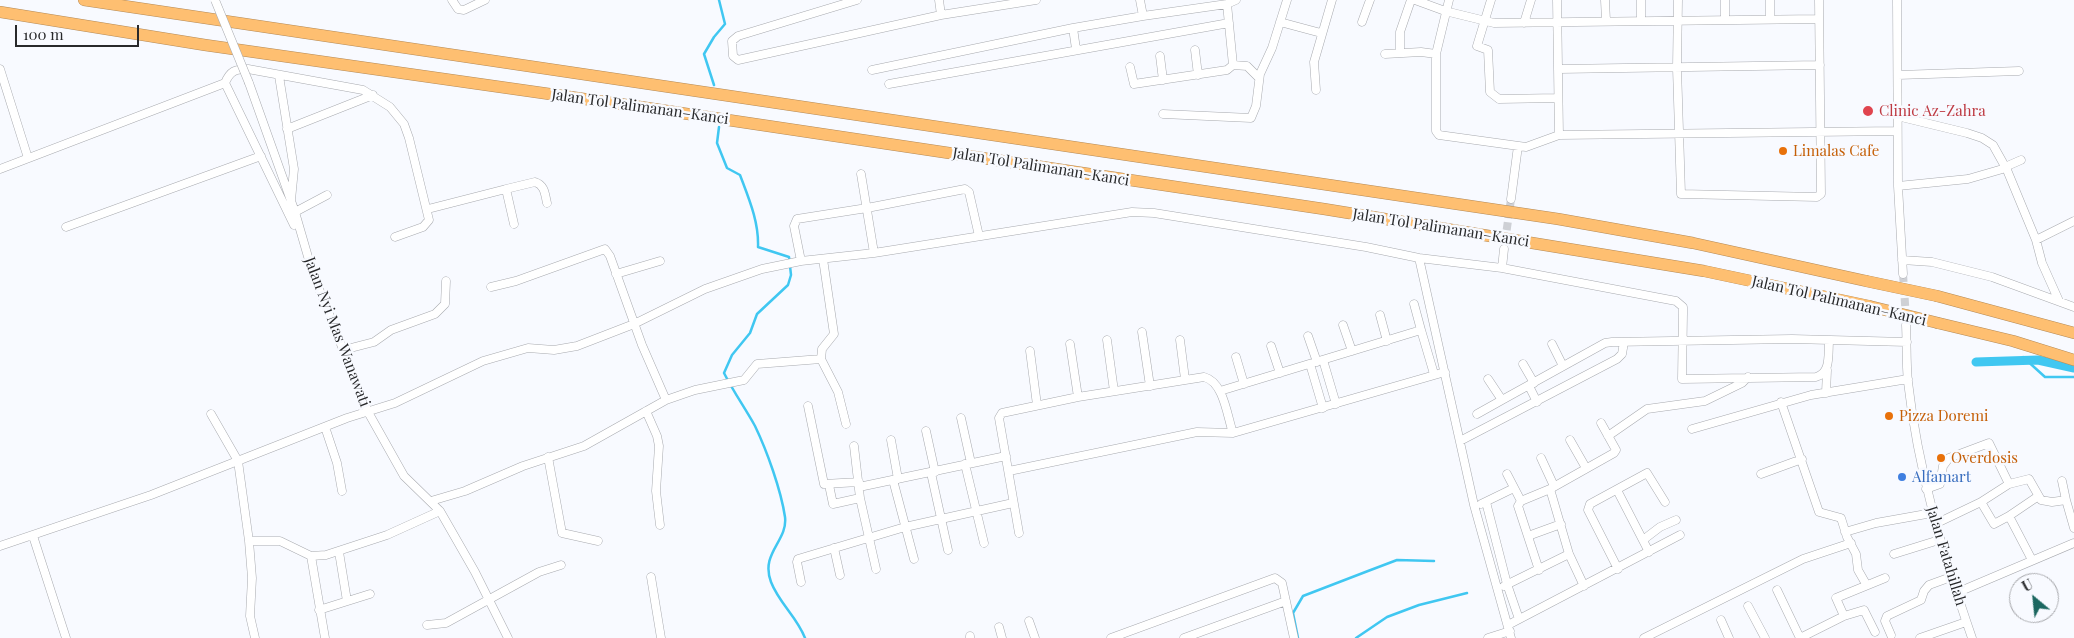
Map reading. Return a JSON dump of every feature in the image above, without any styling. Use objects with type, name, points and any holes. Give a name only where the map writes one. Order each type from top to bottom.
[{"type":"highway","name":"Jalan Tol Palimanan–Kanci","points":[[84,0],[1558,219],[1703,245],[1866,280],[1937,296],[2074,333]]},
{"type":"highway","name":"Jalan Tol Palimanan–Kanci","points":[[0,12],[204,45],[641,107],[1324,209],[1704,271],[1870,306],[2014,341],[2074,360]]},
{"type":"street","name":"Jalan Nyi Mas Wanawati","points":[[215,0],[249,83],[295,212],[301,237],[368,412],[404,476],[440,511],[490,601],[508,638]]},
{"type":"street","points":[[452,0],[458,9],[464,10],[485,0]]},
{"type":"street","points":[[857,0],[738,36],[732,41],[733,56],[738,60],[941,15],[1036,0]]},
{"type":"street","points":[[939,0],[941,15]]},
{"type":"street","points":[[1140,0],[1143,16]]},
{"type":"street","points":[[1163,114],[1200,114],[1248,119],[1254,115],[1259,78],[1287,0]]},
{"type":"street","points":[[1316,90],[1314,62],[1332,0]]},
{"type":"street","points":[[1362,22],[1370,0]]},
{"type":"street","points":[[1400,52],[1400,32],[1410,0]]},
{"type":"street","points":[[1415,0],[1484,22],[1819,18]]},
{"type":"street","points":[[1449,0],[1436,54],[1437,134],[1518,146],[1532,145],[1559,135],[1680,132],[1897,131]]},
{"type":"street","points":[[1491,0],[1477,46],[1488,50],[1489,89],[1492,96],[1499,99],[1558,98]]},
{"type":"street","points":[[1524,23],[1531,0]]},
{"type":"street","points":[[1557,0],[1559,135]]},
{"type":"street","points":[[1605,0],[1606,21]]},
{"type":"street","points":[[1641,0],[1641,20]]},
{"type":"street","points":[[1678,0],[1677,68],[1681,192],[1683,196],[1817,197],[1821,194],[1819,0]]},
{"type":"street","points":[[1725,0],[1725,18]]},
{"type":"street","points":[[1770,0],[1770,18]]},
{"type":"street","points":[[1897,0],[1898,186],[1903,274]]},
{"type":"street","points":[[872,70],[1072,28],[1232,1],[1229,23],[1233,65]]},
{"type":"street","points":[[1280,22],[1321,33]]},
{"type":"street","points":[[889,84],[1229,23]]},
{"type":"street","points":[[1072,28],[1076,49]]},
{"type":"street","points":[[1195,50],[1198,74]]},
{"type":"street","points":[[1386,54],[1400,52],[1436,54]]},
{"type":"street","points":[[1160,56],[1163,80]]},
{"type":"street","points":[[922,61],[926,78]]},
{"type":"street","points":[[1130,67],[1134,84],[1227,70],[1233,65],[1247,66],[1259,78]]},
{"type":"street","points":[[1559,69],[1820,65]]},
{"type":"street","points":[[0,69],[28,158]]},
{"type":"street","points":[[301,237],[225,83],[228,75],[237,69],[362,90],[390,107],[404,124],[428,209],[429,220],[427,225],[396,237]]},
{"type":"street","points":[[1898,74],[2019,71]]},
{"type":"street","points":[[279,76],[294,168],[294,186],[291,201]]},
{"type":"street","points":[[0,169],[225,83]]},
{"type":"street","points":[[287,129],[373,95]]},
{"type":"street","points":[[1897,116],[1982,138],[1993,146],[2006,168],[2036,240],[2042,263],[2059,301]]},
{"type":"street","points":[[1510,199],[1518,146]]},
{"type":"street","points":[[66,227],[261,156]]},
{"type":"street","points":[[1898,186],[1968,179],[2006,168],[2021,160]]},
{"type":"street","points":[[860,174],[874,253]]},
{"type":"street","points":[[428,209],[535,182],[540,183],[543,188],[547,204]]},
{"type":"street","points":[[506,189],[514,224]]},
{"type":"street","points":[[799,261],[794,226],[797,218],[867,208],[967,189],[979,236]]},
{"type":"street","points":[[295,212],[328,195]]},
{"type":"street","points":[[0,546],[151,495],[431,388],[482,361],[528,348],[554,350],[576,346],[634,324],[712,286],[734,278],[799,261],[874,253],[1132,212],[1154,213],[1366,247],[1419,258],[1502,268],[1645,297],[1676,301],[1682,307],[1682,379],[1816,377],[1822,376],[1826,370]]},
{"type":"street","points":[[2036,240],[2074,221]]},
{"type":"street","points":[[491,287],[516,281],[605,249],[666,400]]},
{"type":"street","points":[[1502,268],[1504,249]]},
{"type":"street","points":[[1419,258],[1474,505],[1510,632]]},
{"type":"street","points":[[822,259],[834,334],[831,340],[824,344],[820,354],[838,392],[846,424]]},
{"type":"street","points":[[1902,260],[1918,260],[1947,265],[2025,288],[2074,307]]},
{"type":"street","points":[[616,274],[660,262]]},
{"type":"street","points":[[343,350],[374,342],[391,330],[435,314],[445,304],[446,281]]},
{"type":"street","points":[[1414,304],[1434,374]]},
{"type":"street","points":[[1380,315],[1387,341]]},
{"type":"street","points":[[1344,325],[1352,351]]},
{"type":"street","name":"Jalan Fatahillah","points":[[1906,325],[1908,379],[1926,489],[1939,540],[1972,638]]},
{"type":"street","points":[[1220,391],[1421,330]]},
{"type":"street","points":[[1142,332],[1150,386]]},
{"type":"street","points":[[1308,336],[1317,362],[1336,404]]},
{"type":"street","points":[[1477,414],[1605,343],[1792,339],[1829,342],[1907,342]]},
{"type":"street","points":[[1107,340],[1114,391]]},
{"type":"street","points":[[1180,340],[1185,379]]},
{"type":"street","points":[[1460,441],[1617,359],[1622,354],[1624,342]]},
{"type":"street","points":[[1826,393],[1829,342]]},
{"type":"street","points":[[1070,344],[1078,397]]},
{"type":"street","points":[[1552,344],[1563,366]]},
{"type":"street","points":[[1271,346],[1280,373]]},
{"type":"street","points":[[1030,351],[1037,405]]},
{"type":"street","points":[[1236,358],[1244,384]]},
{"type":"street","points":[[431,501],[465,491],[523,466],[584,446],[666,400],[728,382],[744,380],[757,364],[821,359]]},
{"type":"street","points":[[1317,362],[1323,408]]},
{"type":"street","points":[[1524,364],[1537,402]]},
{"type":"street","points":[[1008,471],[1197,432],[1233,433],[1445,372]]},
{"type":"street","points":[[1608,436],[1631,421],[1636,414],[1647,409],[1704,401],[1742,384],[1748,377]]},
{"type":"street","points":[[1019,533],[1000,414],[1006,411],[1185,379],[1208,378],[1220,391],[1233,433]]},
{"type":"street","points":[[1488,378],[1502,400]]},
{"type":"street","points":[[1692,429],[1780,402],[1908,379]]},
{"type":"street","points":[[1780,402],[1802,459],[1819,512],[1823,515],[1839,516],[1856,554],[1858,570],[1866,584]]},
{"type":"street","points":[[808,406],[822,482],[829,485],[859,485],[896,480],[1006,456]]},
{"type":"street","points":[[646,411],[657,436],[659,446],[656,491],[660,524]]},
{"type":"street","points":[[211,414],[238,461],[249,541],[252,578],[250,616],[254,638]]},
{"type":"street","points":[[961,418],[976,511],[984,542]]},
{"type":"street","points":[[1539,570],[1518,506],[1521,501],[1552,488],[1616,450],[1601,423]]},
{"type":"street","points":[[325,427],[337,463],[342,492]]},
{"type":"street","points":[[926,431],[940,519],[948,550]]},
{"type":"street","points":[[891,440],[905,527],[914,560]]},
{"type":"street","points":[[1570,440],[1586,468]]},
{"type":"street","points":[[1926,489],[1940,484],[1943,466],[1949,458],[1988,442],[2009,484]]},
{"type":"street","points":[[854,446],[860,498],[876,569]]},
{"type":"street","points":[[548,457],[562,533],[598,541]]},
{"type":"street","points":[[1541,458],[1552,488],[1569,554],[1584,586]]},
{"type":"street","points":[[1761,474],[1802,459]]},
{"type":"street","points":[[1618,569],[1588,510],[1590,504],[1647,472],[1664,502]]},
{"type":"street","points":[[1507,474],[1521,501]]},
{"type":"street","points":[[1935,524],[1981,502],[2009,484],[2029,479],[2037,497],[2048,502],[2066,500]]},
{"type":"street","points":[[2062,481],[2074,528]]},
{"type":"street","points":[[829,485],[832,504],[860,498]]},
{"type":"street","points":[[1474,505],[1486,502],[1514,488]]},
{"type":"street","points":[[1617,490],[1649,552]]},
{"type":"street","points":[[1981,502],[1994,524],[2037,497]]},
{"type":"street","points":[[1486,502],[1507,584],[1519,619]]},
{"type":"street","points":[[801,582],[798,559],[905,527],[1013,503]]},
{"type":"street","points":[[249,541],[283,542],[311,556],[339,552],[387,535],[440,511]]},
{"type":"street","points":[[1845,532],[1876,523],[1932,513]]},
{"type":"street","points":[[2009,516],[2032,560]]},
{"type":"street","points":[[1643,540],[1660,527],[1676,520]]},
{"type":"street","points":[[1528,536],[1561,524]]},
{"type":"street","points":[[1488,638],[1510,632],[1519,619],[1680,535]]},
{"type":"street","points":[[33,536],[66,638]]},
{"type":"street","points":[[1894,554],[1939,540]]},
{"type":"street","points":[[1956,593],[2074,543]]},
{"type":"street","points":[[1644,638],[1803,559],[1850,544]]},
{"type":"street","points":[[834,548],[840,575]]},
{"type":"street","points":[[339,552],[347,601]]},
{"type":"street","points":[[1498,588],[1569,554]]},
{"type":"street","points":[[311,556],[325,638]]},
{"type":"street","points":[[427,625],[446,623],[490,601],[539,572],[561,565]]},
{"type":"street","points":[[651,577],[661,638]]},
{"type":"street","points":[[1891,635],[1885,621],[1887,616],[1921,600],[1924,591],[1930,584],[1951,577]]},
{"type":"street","points":[[1111,638],[1276,578],[1282,583],[1294,638]]},
{"type":"street","points":[[1844,616],[1836,598],[1866,584],[1885,578]]},
{"type":"street","points":[[1777,590],[1800,638],[1844,616],[1864,610],[1875,632]]},
{"type":"street","points":[[319,610],[370,594]]},
{"type":"street","points":[[1184,638],[1286,601]]},
{"type":"street","points":[[1748,606],[1765,638]]},
{"type":"street","points":[[1721,620],[1729,638]]},
{"type":"street","points":[[1029,621],[1035,638]]},
{"type":"street","points":[[1920,638],[1966,622]]},
{"type":"street","points":[[1000,627],[1002,638]]},
{"type":"waterway","points":[[714,85],[704,54],[714,37],[725,24],[719,0]]},
{"type":"waterway","points":[[719,127],[717,143],[727,168],[740,175],[755,220],[758,247],[789,257],[791,275],[788,285],[757,314],[750,333],[732,355],[724,373],[755,426],[777,483],[783,506],[785,525],[783,533],[771,555],[769,572],[774,590],[802,630],[805,638]]},
{"type":"waterway","points":[[2023,357],[2045,377],[2074,377]]},
{"type":"waterway","points":[[1976,362],[2038,360],[2074,368]]},
{"type":"waterway","points":[[1298,638],[1293,613],[1303,596],[1397,560],[1434,561]]},
{"type":"waterway","points":[[1356,638],[1387,617],[1419,605],[1467,593]]},
{"type":"tunnel","points":[[1505,242],[1511,199]]},
{"type":"tunnel","points":[[1903,274],[1906,318]]},
{"type":"place","name":"Clinic Az-Zahra","points":[[1868,111]]},
{"type":"place","name":"Limalas Cafe","points":[[1783,151]]},
{"type":"place","name":"Pizza Doremi","points":[[1889,416]]},
{"type":"place","name":"Overdosis","points":[[1941,458]]},
{"type":"place","name":"Alfamart","points":[[1902,477]]}]
